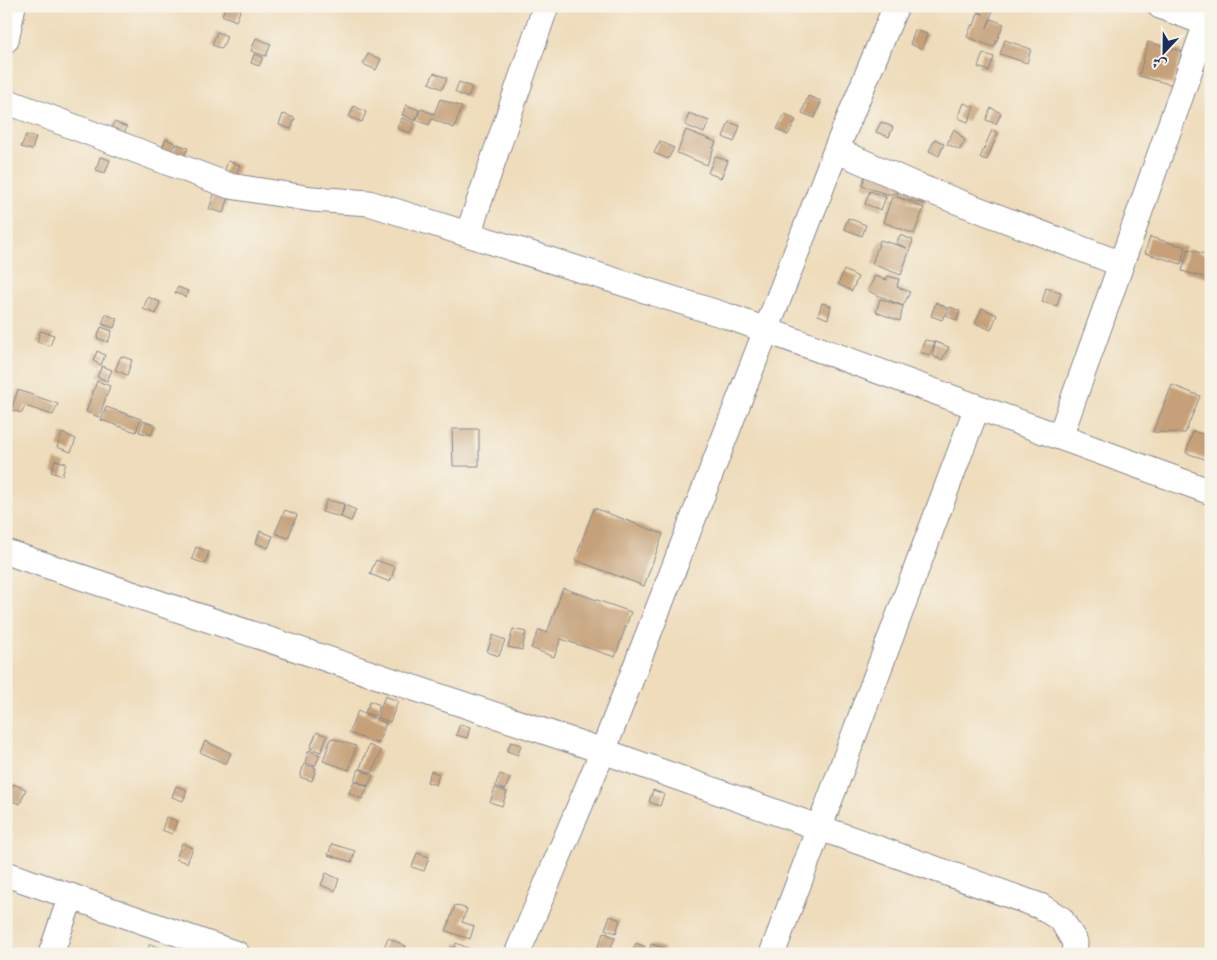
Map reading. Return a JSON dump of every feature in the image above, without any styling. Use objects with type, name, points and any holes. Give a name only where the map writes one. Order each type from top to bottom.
[{"type":"street","points":[[6,40],[13,6]]},
{"type":"street","points":[[468,234],[546,6]]},
{"type":"street","points":[[517,954],[603,751],[836,150],[896,6]]},
{"type":"street","points":[[1060,437],[1208,17],[1160,6]]},
{"type":"street","points":[[6,101],[230,186],[312,199],[369,203],[728,316],[1211,492]]},
{"type":"street","points":[[836,150],[917,186],[1121,264]]},
{"type":"street","points":[[772,954],[977,407]]},
{"type":"street","points":[[6,552],[603,751],[1040,906],[1061,919],[1075,942],[1074,954]]},
{"type":"street","points":[[6,874],[237,954]]},
{"type":"street","points":[[51,954],[71,896]]},
{"type":"building","points":[[226,6],[235,6],[241,9],[236,21],[222,15]]},
{"type":"building","points":[[978,6],[994,6],[987,28],[991,19],[1004,24],[994,47],[967,37],[972,24],[974,26],[978,13],[984,14],[977,11]]},
{"type":"building","points":[[915,30],[927,34],[922,49],[910,44]]},
{"type":"building","points":[[217,32],[227,36],[222,49],[212,45]]},
{"type":"building","points":[[256,38],[271,44],[266,56],[251,51]]},
{"type":"building","points":[[1005,40],[1031,49],[1027,63],[1000,54]]},
{"type":"building","points":[[1148,42],[1182,51],[1173,85],[1139,76]]},
{"type":"building","points":[[983,53],[994,57],[989,71],[978,67]]},
{"type":"building","points":[[254,54],[263,57],[259,66],[251,63]]},
{"type":"building","points":[[368,54],[381,59],[376,70],[363,64]]},
{"type":"building","points":[[434,73],[447,78],[442,89],[429,83]]},
{"type":"building","points":[[459,82],[472,87],[468,98],[455,92]]},
{"type":"building","points":[[808,96],[821,101],[815,118],[802,113]]},
{"type":"building","points":[[440,99],[462,107],[454,128],[432,119],[429,125],[416,120],[421,109],[434,114]]},
{"type":"building","points":[[964,103],[974,107],[968,122],[958,118]]},
{"type":"building","points":[[406,105],[419,110],[415,121],[402,115]]},
{"type":"building","points":[[354,106],[366,112],[362,122],[349,117]]},
{"type":"building","points":[[991,108],[1001,113],[996,124],[986,120]]},
{"type":"building","points":[[689,113],[709,121],[704,133],[685,125]]},
{"type":"building","points":[[283,114],[295,118],[291,129],[279,125]]},
{"type":"building","points":[[785,114],[796,120],[788,135],[777,129]]},
{"type":"building","points":[[402,118],[415,123],[410,133],[397,128]]},
{"type":"building","points":[[114,122],[127,127],[121,140],[108,135]]},
{"type":"building","points":[[729,122],[740,126],[734,142],[723,137]]},
{"type":"building","points":[[881,122],[893,127],[889,137],[876,132]]},
{"type":"building","points":[[954,129],[965,140],[960,150],[947,144]]},
{"type":"building","points":[[686,130],[716,142],[707,165],[677,153]]},
{"type":"building","points":[[992,130],[998,133],[987,160],[980,158]]},
{"type":"building","points":[[26,135],[36,137],[32,150],[21,147]]},
{"type":"building","points":[[166,139],[175,143],[169,157],[160,152]]},
{"type":"building","points":[[935,139],[944,144],[939,156],[929,151]]},
{"type":"building","points":[[660,141],[674,148],[668,159],[654,153]]},
{"type":"building","points":[[177,144],[188,148],[183,160],[172,156]]},
{"type":"building","points":[[715,156],[728,161],[721,178],[708,173]]},
{"type":"building","points":[[100,157],[110,160],[105,173],[96,170]]},
{"type":"building","points":[[228,161],[240,165],[235,179],[223,175]]},
{"type":"building","points":[[866,172],[899,182],[895,194],[886,194],[862,186]]},
{"type":"building","points":[[921,174],[933,178],[924,204],[897,197],[899,182],[918,186]]},
{"type":"building","points":[[870,191],[886,197],[881,210],[865,204]]},
{"type":"building","points":[[215,192],[229,198],[223,213],[209,209]]},
{"type":"building","points":[[892,197],[897,197],[924,208],[914,234],[883,222]]},
{"type":"building","points":[[848,218],[866,225],[862,236],[844,229]]},
{"type":"building","points":[[900,235],[913,240],[901,275],[872,264],[880,240],[907,248],[896,243]]},
{"type":"building","points":[[1150,237],[1186,247],[1181,264],[1145,253]]},
{"type":"building","points":[[1188,249],[1211,256],[1211,279],[1182,271]]},
{"type":"building","points":[[844,270],[858,277],[852,291],[838,284]]},
{"type":"building","points":[[875,276],[887,280],[887,276],[899,279],[897,287],[910,292],[903,306],[868,291]]},
{"type":"building","points":[[178,287],[188,291],[186,297],[175,293]]},
{"type":"building","points":[[1046,288],[1061,292],[1057,306],[1042,302]]},
{"type":"building","points":[[148,297],[160,302],[156,314],[143,309]]},
{"type":"building","points":[[880,299],[903,306],[900,321],[876,312]]},
{"type":"building","points":[[936,302],[947,308],[942,320],[931,316]]},
{"type":"building","points":[[822,303],[831,306],[828,319],[818,315]]},
{"type":"building","points":[[950,307],[960,311],[957,321],[946,315]]},
{"type":"building","points":[[982,308],[997,315],[991,330],[975,323]]},
{"type":"building","points":[[106,314],[117,319],[114,328],[102,324]]},
{"type":"building","points":[[101,327],[112,331],[108,342],[97,338]]},
{"type":"building","points":[[40,331],[54,335],[50,346],[37,342]]},
{"type":"building","points":[[925,340],[935,342],[930,355],[920,352]]},
{"type":"building","points":[[935,342],[949,347],[942,360],[933,356]]},
{"type":"building","points":[[97,351],[105,355],[101,365],[93,361]]},
{"type":"building","points":[[121,356],[132,360],[127,375],[115,370]]},
{"type":"building","points":[[102,366],[112,370],[107,381],[97,377]]},
{"type":"building","points":[[97,381],[110,386],[99,417],[86,412]]},
{"type":"building","points":[[1172,385],[1200,396],[1185,433],[1153,432]]},
{"type":"building","points":[[18,390],[58,404],[53,415],[25,406],[22,413],[11,410]]},
{"type":"building","points":[[106,407],[141,419],[136,432],[101,420]]},
{"type":"building","points":[[143,421],[155,425],[151,435],[139,432]]},
{"type":"building","points":[[452,429],[479,429],[479,466],[453,466]]},
{"type":"building","points":[[1193,431],[1211,437],[1211,461],[1186,453]]},
{"type":"building","points":[[62,433],[76,439],[71,452],[57,447]]},
{"type":"building","points":[[55,460],[66,463],[62,476],[51,472]]},
{"type":"building","points":[[327,500],[344,504],[341,517],[322,512]]},
{"type":"building","points":[[345,505],[356,510],[351,521],[341,517]]},
{"type":"building","points":[[594,508],[663,534],[644,586],[575,560]]},
{"type":"building","points":[[285,510],[297,515],[288,538],[275,533]]},
{"type":"building","points":[[260,531],[273,536],[268,548],[256,543]]},
{"type":"building","points":[[196,547],[209,552],[205,564],[192,559]]},
{"type":"building","points":[[376,560],[395,567],[390,582],[370,574]]},
{"type":"building","points":[[563,588],[631,612],[615,657],[561,639],[554,657],[531,648],[539,630],[547,633]]},
{"type":"building","points":[[513,629],[526,632],[522,650],[508,647]]},
{"type":"building","points":[[493,635],[505,640],[499,656],[487,652]]},
{"type":"building","points":[[385,696],[398,701],[390,722],[377,717]]},
{"type":"building","points":[[370,701],[380,705],[375,716],[365,713]]},
{"type":"building","points":[[358,711],[386,723],[378,744],[349,733]]},
{"type":"building","points":[[460,724],[470,727],[467,738],[456,735]]},
{"type":"building","points":[[317,732],[327,736],[321,752],[310,748]]},
{"type":"building","points":[[331,738],[356,746],[349,770],[323,761]]},
{"type":"building","points":[[205,741],[231,753],[226,764],[200,752]]},
{"type":"building","points":[[511,742],[521,745],[518,755],[507,751]]},
{"type":"building","points":[[369,745],[381,751],[372,773],[360,768]]},
{"type":"building","points":[[309,750],[320,755],[315,766],[305,762]]},
{"type":"building","points":[[304,764],[316,768],[312,781],[300,777]]},
{"type":"building","points":[[359,769],[373,775],[368,786],[354,780]]},
{"type":"building","points":[[431,771],[439,774],[436,785],[427,782]]},
{"type":"building","points":[[500,774],[510,778],[505,790],[495,786]]},
{"type":"building","points":[[354,781],[368,787],[362,799],[349,793]]},
{"type":"building","points":[[13,784],[26,789],[20,804],[7,799]]},
{"type":"building","points":[[176,786],[187,790],[183,801],[172,797]]},
{"type":"building","points":[[495,788],[507,792],[502,806],[490,802]]},
{"type":"building","points":[[653,790],[664,794],[660,806],[649,802]]},
{"type":"building","points":[[166,817],[177,821],[172,834],[162,830]]},
{"type":"building","points":[[6,822],[12,825],[8,836],[6,836]]},
{"type":"building","points":[[182,843],[193,848],[187,863],[176,859]]},
{"type":"building","points":[[332,844],[355,851],[352,862],[328,855]]},
{"type":"building","points":[[417,853],[429,857],[424,871],[412,867]]},
{"type":"building","points":[[326,873],[339,879],[335,891],[321,885]]},
{"type":"building","points":[[455,905],[467,909],[462,922],[474,926],[470,939],[446,931]]},
{"type":"building","points":[[610,916],[620,920],[616,933],[605,929]]},
{"type":"building","points":[[604,932],[615,938],[609,952],[597,948]]},
{"type":"building","points":[[388,938],[406,946],[402,954],[392,954],[383,950]]},
{"type":"building","points":[[456,943],[482,954],[452,954]]},
{"type":"building","points":[[636,943],[645,947],[641,954],[632,952]]},
{"type":"building","points":[[150,944],[166,950],[164,954],[146,954]]},
{"type":"building","points":[[651,944],[664,948],[663,954],[649,954]]}]
